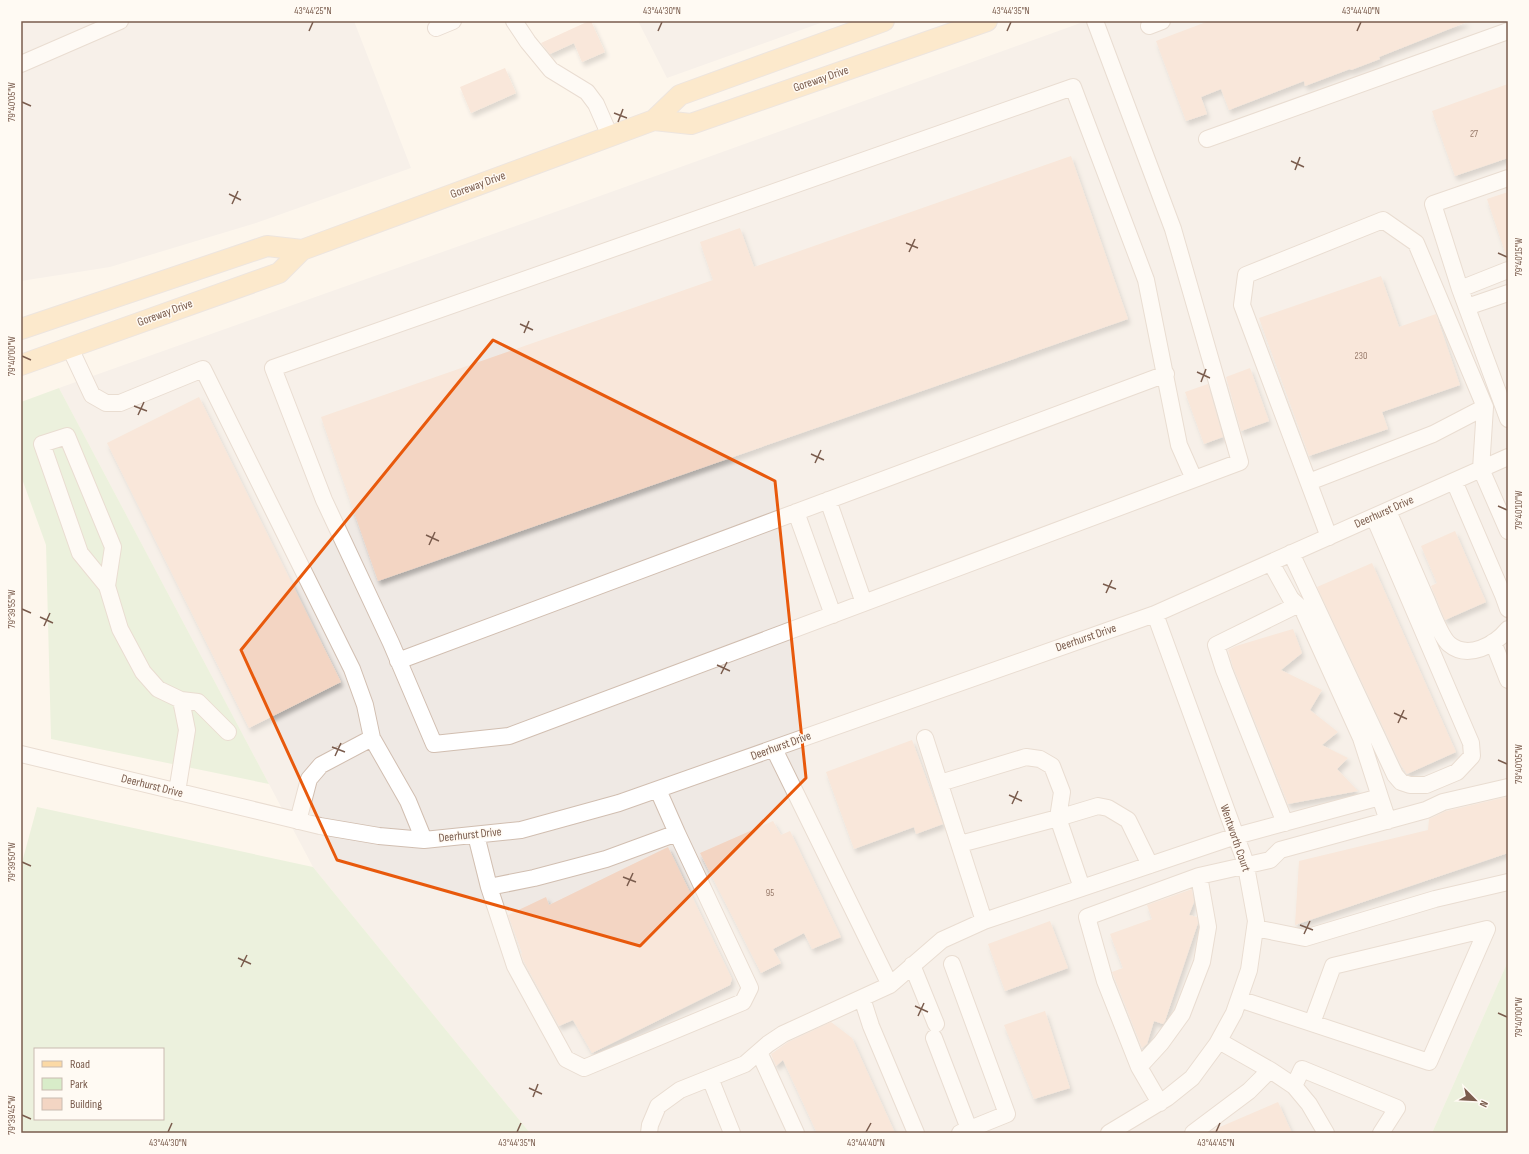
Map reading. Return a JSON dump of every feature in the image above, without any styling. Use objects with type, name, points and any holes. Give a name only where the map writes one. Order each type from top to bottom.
[{"type":"main road","name":"Goreway Drive","points":[[21,365],[279,273],[302,250],[654,120],[680,95],[884,21]]},
{"type":"main road","name":"Goreway Drive","points":[[654,120],[691,124],[987,21]]},
{"type":"main road","name":"Goreway Drive","points":[[21,329],[267,246],[302,250]]},
{"type":"street","points":[[21,64],[120,21]]},
{"type":"street","points":[[436,28],[453,21]]},
{"type":"street","points":[[514,21],[528,42],[551,70],[587,92],[596,104],[610,136]]},
{"type":"street","points":[[1095,21],[1173,229],[1240,462],[509,736],[434,744],[398,660],[324,500],[273,368],[1073,87],[1146,280],[1179,445],[1194,479]]},
{"type":"street","points":[[1207,139],[1508,31]]},
{"type":"street","points":[[1508,178],[1433,204],[1460,289],[1508,419]]},
{"type":"street","points":[[1329,536],[1242,305],[1246,275],[1383,220],[1416,243],[1485,407],[1481,469],[1504,510],[1508,532]]},
{"type":"street","points":[[1460,289],[1508,270]]},
{"type":"street","points":[[1467,307],[1508,293]]},
{"type":"street","points":[[70,348],[92,395],[106,403],[120,403],[203,369],[352,669],[365,705],[372,738],[408,801],[424,840]]},
{"type":"street","points":[[398,660],[1166,374]]},
{"type":"street","points":[[1309,482],[1433,434],[1485,407]]},
{"type":"street","points":[[108,586],[80,553],[42,444],[67,436],[112,547],[108,586],[120,629],[143,672],[158,689],[181,700],[198,702],[228,732]]},
{"type":"street","name":"Deerhurst Drive","points":[[21,754],[298,821],[379,836],[424,840],[521,830],[619,803],[658,790],[1155,614],[1508,457]]},
{"type":"street","points":[[1454,481],[1508,609]]},
{"type":"street","points":[[828,500],[864,603]]},
{"type":"street","points":[[796,512],[833,615]]},
{"type":"street","points":[[1292,553],[1395,775],[1401,782],[1410,785],[1426,785],[1457,772],[1472,756],[1471,743],[1381,514]]},
{"type":"street","points":[[1381,514],[1449,644],[1460,650],[1471,652],[1502,637],[1508,629]]},
{"type":"street","points":[[1271,563],[1291,599],[1303,610],[1361,738],[1388,821]]},
{"type":"street","points":[[1285,823],[1224,670],[1216,645],[1297,605]]},
{"type":"street","name":"Wentworth Court","points":[[1109,1133],[1160,1103],[1192,1078],[1219,1041],[1234,1013],[1249,970],[1256,921],[1246,866],[1155,614]]},
{"type":"street","points":[[1493,642],[1508,680]]},
{"type":"street","points":[[177,792],[187,730],[181,700]]},
{"type":"street","points":[[298,821],[309,779],[321,765],[372,738]]},
{"type":"street","points":[[925,738],[984,921]]},
{"type":"street","points":[[774,749],[890,985]]},
{"type":"street","points":[[940,782],[1026,757],[1040,759],[1052,766],[1062,792],[1058,818],[1082,888]]},
{"type":"street","points":[[1160,1103],[1139,1067],[1105,982],[1087,917],[1199,876],[1270,860],[1280,850],[1426,810],[1443,802],[1508,787]]},
{"type":"street","points":[[476,834],[489,887],[515,966],[566,1059],[584,1068],[743,1002],[750,988],[677,834],[658,790]]},
{"type":"street","points":[[649,1133],[650,1125],[658,1106],[680,1090],[745,1064],[783,1034],[890,985],[942,940],[984,921],[1236,836],[1380,797]]},
{"type":"street","points":[[960,844],[1098,806],[1108,808],[1128,820],[1150,865]]},
{"type":"street","points":[[489,887],[534,878],[606,859],[677,834]]},
{"type":"street","points":[[1139,1067],[1161,1043],[1182,1014],[1202,962],[1208,927],[1199,876]]},
{"type":"street","points":[[1255,928],[1305,938],[1435,899],[1508,882]]},
{"type":"street","points":[[1239,999],[1429,1062],[1487,929],[1333,966],[1312,1023]]},
{"type":"street","points":[[912,965],[935,1031],[964,1131],[1007,1114],[952,964]]},
{"type":"street","points":[[862,998],[871,1026],[916,1133]]},
{"type":"street","points":[[1219,1041],[1270,1070],[1294,1086],[1309,1104],[1326,1133]]},
{"type":"street","points":[[759,1052],[796,1133]]},
{"type":"street","points":[[1294,1086],[1302,1069],[1397,1108],[1381,1133]]},
{"type":"street","points":[[1193,1133],[1249,1091],[1270,1070]]},
{"type":"street","points":[[710,1078],[732,1133]]},
{"type":"highlighted area","points":[[493,340],[775,481],[806,778],[640,946],[337,860],[241,650]]},
{"type":"shaded area","points":[[21,21],[354,21],[411,168],[256,223],[110,267],[21,281]]},
{"type":"shaded area","points":[[638,21],[826,21],[667,78]]},
{"type":"shaded area","points":[[1086,21],[1508,21],[1508,961],[1432,1133],[530,1133],[313,867],[59,388],[586,201]]},
{"type":"green space","points":[[59,388],[269,784],[51,739],[46,545],[21,476],[21,402]]},
{"type":"green space","points":[[37,807],[313,867],[530,1133],[21,1133],[21,866]]},
{"type":"green space","points":[[1508,961],[1508,1133],[1432,1133]]},
{"type":"building","points":[[591,21],[605,52],[582,62],[574,43],[550,54],[541,43]]},
{"type":"building","points":[[1209,21],[1467,22],[1379,57],[1380,59],[1351,70],[1350,69],[1305,86],[1304,81],[1229,110],[1221,89],[1201,97],[1207,114],[1186,121],[1156,41]]},
{"type":"building","points":[[505,68],[516,93],[471,113],[460,87]]},
{"type":"building","points":[[1508,84],[1508,158],[1455,176],[1432,111]]},
{"type":"building","points":[[1071,156],[1128,319],[378,581],[321,417],[713,280],[700,242],[740,228],[754,267]]},
{"type":"building","points":[[1508,192],[1508,255],[1506,255],[1487,199]]},
{"type":"building","points":[[1381,276],[1399,327],[1436,314],[1460,385],[1382,412],[1388,429],[1309,456],[1259,318]]},
{"type":"building","points":[[1250,368],[1269,421],[1241,431],[1226,377]]},
{"type":"building","points":[[1208,384],[1223,437],[1204,444],[1185,392]]},
{"type":"building","points":[[199,397],[341,682],[249,728],[107,443]]},
{"type":"building","points":[[1455,531],[1486,602],[1445,620],[1431,586],[1437,583],[1421,546]]},
{"type":"building","points":[[1372,563],[1456,752],[1407,774],[1401,765],[1317,587]]},
{"type":"building","points":[[1293,629],[1302,653],[1281,670],[1322,690],[1310,710],[1338,732],[1322,745],[1348,758],[1337,769],[1358,791],[1288,804],[1233,667],[1228,650],[1236,646]]},
{"type":"building","points":[[912,740],[943,824],[916,834],[914,827],[854,849],[826,772]]},
{"type":"building","points":[[1506,797],[1508,800],[1508,853],[1295,925],[1299,861],[1428,830],[1429,819],[1446,811]]},
{"type":"building","points":[[773,821],[781,835],[790,831],[841,937],[812,949],[804,933],[773,949],[781,963],[761,973],[700,853]]},
{"type":"building","points":[[668,847],[732,979],[730,985],[592,1053],[573,1020],[559,1026],[524,962],[508,915],[546,897],[549,905]]},
{"type":"building","points":[[1192,889],[1194,902],[1189,915],[1197,917],[1198,923],[1165,1021],[1163,1024],[1154,1021],[1147,1044],[1142,1048],[1112,972],[1123,968],[1110,934],[1152,919],[1147,905]]},
{"type":"building","points":[[1050,921],[1068,968],[1005,991],[988,944]]},
{"type":"building","points":[[1045,1011],[1070,1088],[1034,1099],[1004,1025]]},
{"type":"building","points":[[831,1022],[852,1038],[895,1133],[817,1133],[783,1060],[776,1066],[771,1054],[788,1042]]},
{"type":"building","points":[[1278,1102],[1292,1133],[1209,1133],[1213,1130]]}]
